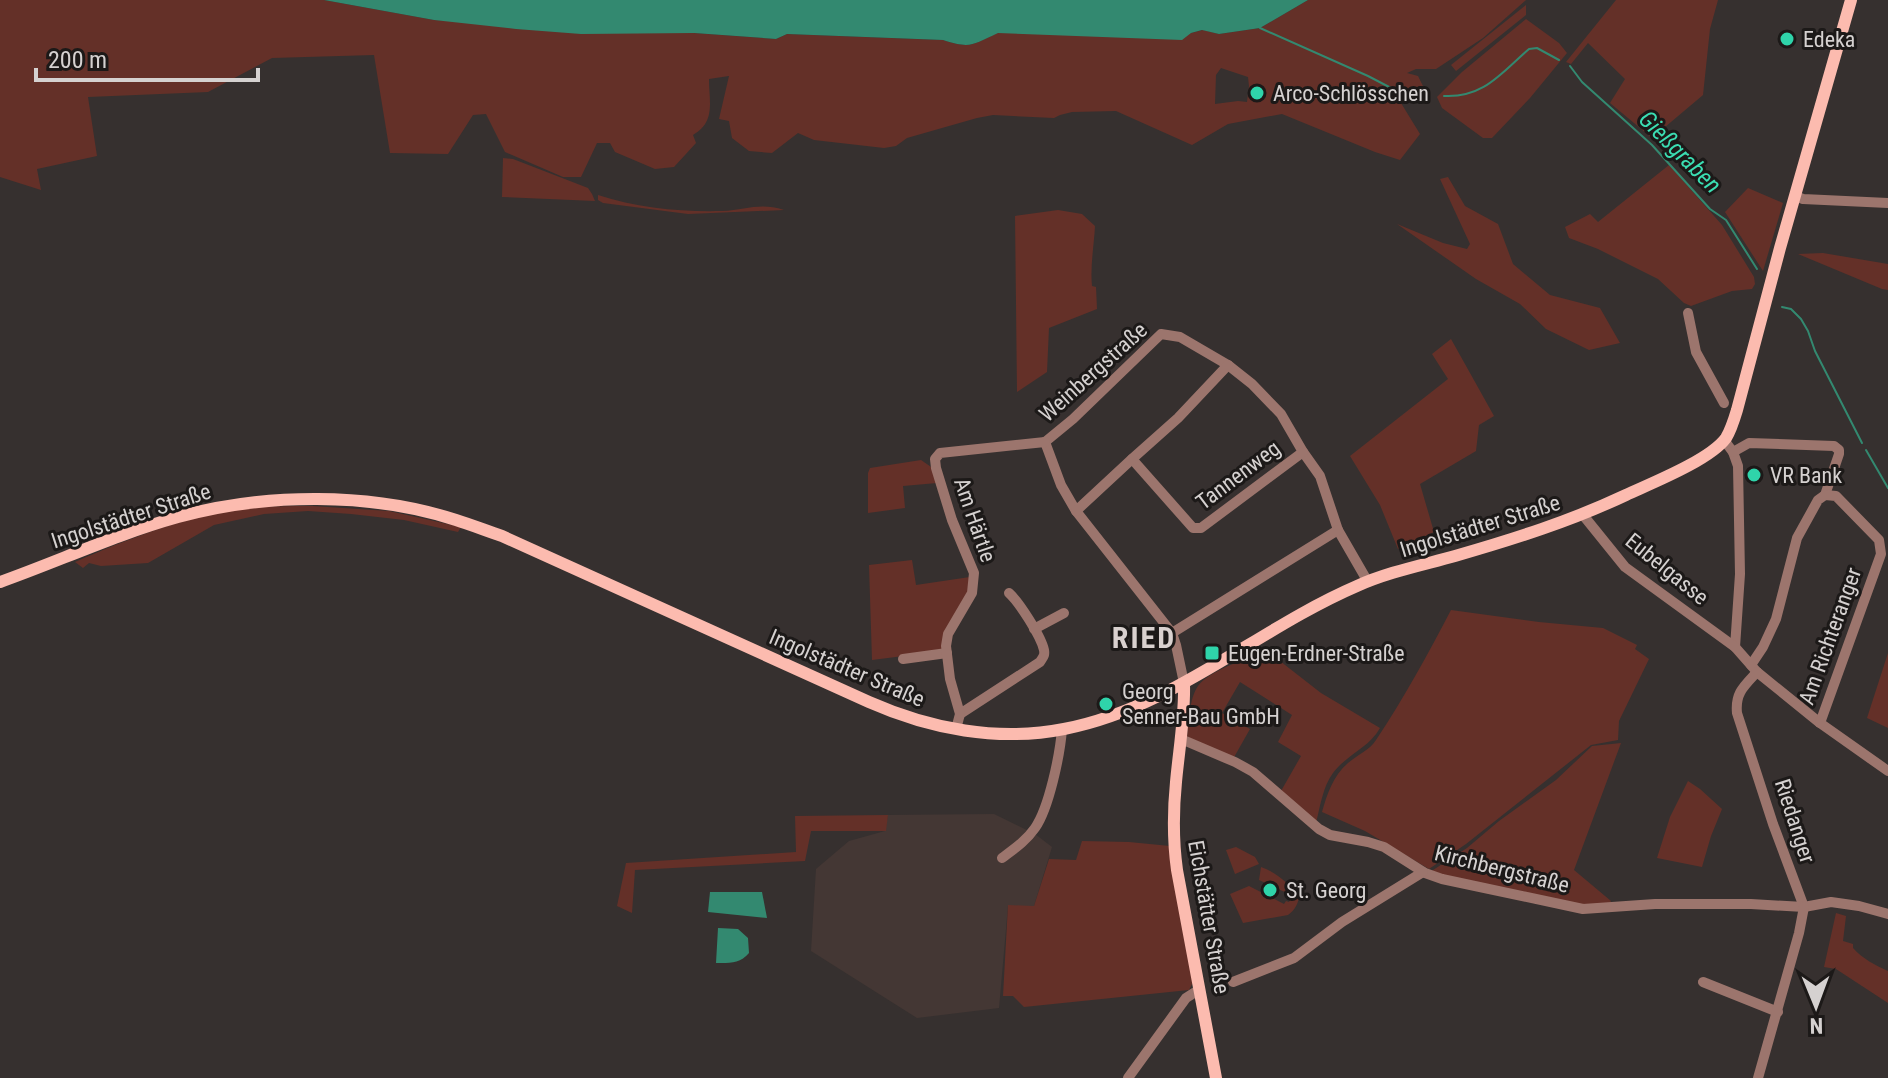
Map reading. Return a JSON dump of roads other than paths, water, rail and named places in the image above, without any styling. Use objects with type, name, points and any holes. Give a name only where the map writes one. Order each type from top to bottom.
[{"type":"main road","points":[[1724,440],[1737,410],[1851,0]]},
{"type":"main road","name":"Ingolstädter Straße","points":[[0,582],[177,518],[232,505],[307,499],[409,508],[454,519],[502,536],[882,708],[956,729],[1011,735],[1092,723],[1121,713],[1184,683],[1288,620],[1368,582],[1583,515],[1706,456],[1724,440]]},
{"type":"main road","name":"Eichstätter Straße","points":[[1184,683],[1174,846],[1216,1078]]},
{"type":"street","points":[[1795,196],[1888,203]]},
{"type":"street","points":[[1688,313],[1696,352],[1724,403]]},
{"type":"street","name":"Weinbergstraße","points":[[1184,683],[1172,633],[1076,511],[1061,485],[1045,442],[1161,334],[1180,337],[1228,365],[1281,414],[1320,476],[1338,530],[1368,582]]},
{"type":"street","points":[[1076,511],[1178,418],[1228,365]]},
{"type":"street","points":[[1724,440],[1738,466],[1740,574],[1735,647]]},
{"type":"street","name":"Am Härtle","points":[[960,714],[950,679],[948,634],[972,593],[974,573],[952,520],[935,459],[940,453],[1045,442]]},
{"type":"street","points":[[1733,452],[1749,443],[1834,446],[1839,450],[1825,495],[1818,500],[1797,538],[1776,619],[1754,669]]},
{"type":"street","name":"Tannenweg","points":[[1132,459],[1193,528],[1201,528],[1303,452]]},
{"type":"street","name":"Am Richteranger","points":[[1820,723],[1881,554],[1879,540],[1836,496],[1825,495]]},
{"type":"street","name":"Eubelgasse","points":[[1583,515],[1625,567],[1735,647],[1754,669],[1820,723],[1888,771]]},
{"type":"street","points":[[1172,633],[1338,530]]},
{"type":"street","points":[[956,729],[960,714],[1040,662],[1044,655],[1034,629],[1009,593]]},
{"type":"street","points":[[1034,629],[1064,613]]},
{"type":"street","points":[[903,659],[947,653]]},
{"type":"street","name":"Riedanger","points":[[1754,669],[1737,699],[1737,713],[1804,907]]},
{"type":"street","points":[[1002,858],[1023,843],[1037,825],[1056,767],[1062,729]]},
{"type":"street","name":"Kirchbergstraße","points":[[1181,739],[1253,772],[1330,835],[1384,847],[1423,872],[1442,879],[1583,909],[1655,904],[1804,907]]},
{"type":"street","points":[[1233,982],[1294,958],[1342,922],[1423,872]]},
{"type":"street","points":[[1758,1078],[1804,907],[1831,902],[1888,914]]},
{"type":"street","points":[[1703,982],[1778,1012]]},
{"type":"street","points":[[1128,1078],[1186,998],[1200,989]]},
{"type":"waterway","name":"Gießgraben","points":[[1260,28],[1393,89]]},
{"type":"waterway","name":"Gießgraben","points":[[1444,96],[1458,96],[1481,88],[1529,49],[1537,48],[1559,60]]},
{"type":"waterway","name":"Gießgraben","points":[[1570,66],[1582,82],[1652,145],[1710,209],[1726,220],[1757,269]]},
{"type":"waterway","name":"Gießgraben","points":[[1782,307],[1791,309],[1801,319],[1862,443]]},
{"type":"waterway","name":"Gießgraben","points":[[1866,450],[1888,488]]},
{"type":"place","name":"Edeka","points":[[1787,39]]},
{"type":"place","name":"Arco-Schlösschen","points":[[1257,93]]},
{"type":"place","name":"VR Bank","points":[[1754,475]]},
{"type":"place","name":"Eugen-Erdner-Straße","points":[[1212,653]]},
{"type":"place","name":"Georg Senner-Bau GmbH","points":[[1106,704]]},
{"type":"place","name":"St. Georg","points":[[1270,890]]},
{"type":"district","name":"RIED","points":[[1144,637]]}]
